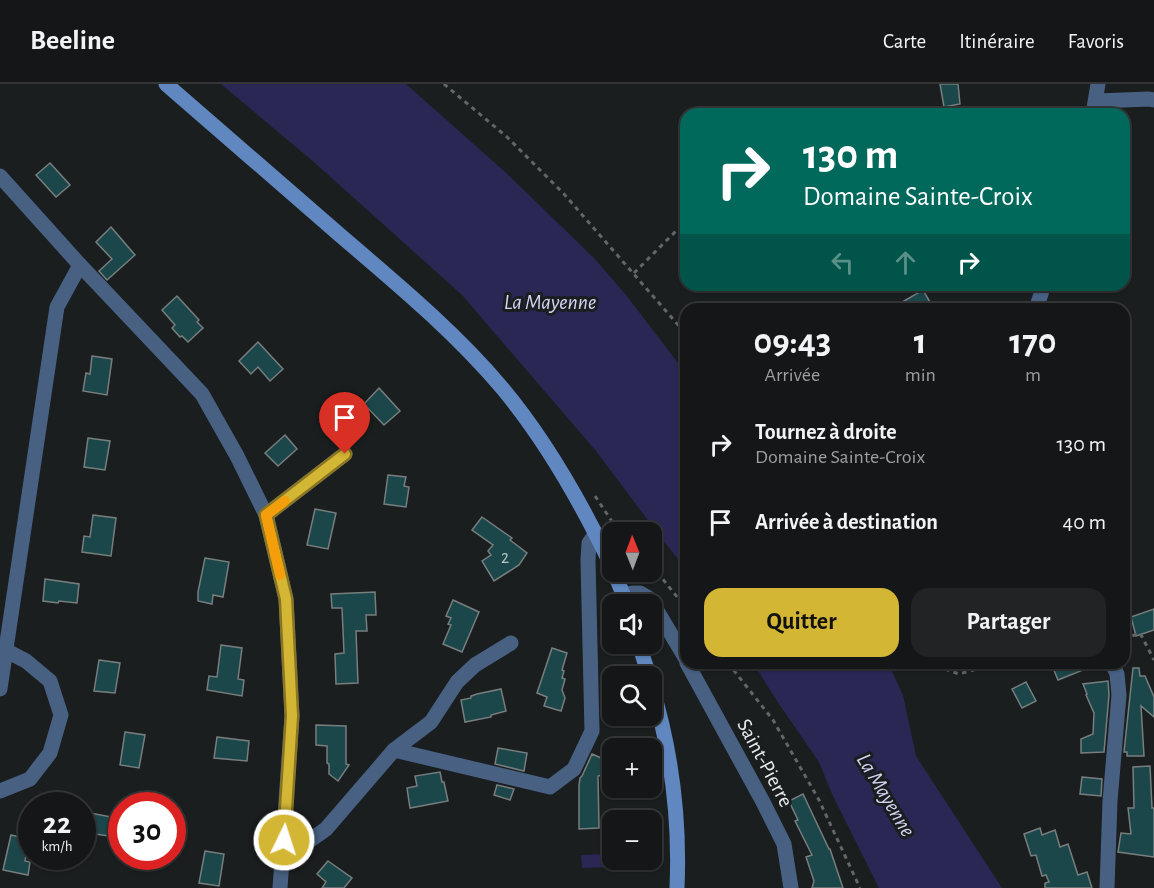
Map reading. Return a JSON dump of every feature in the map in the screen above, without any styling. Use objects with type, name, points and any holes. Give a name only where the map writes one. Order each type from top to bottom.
[{"type":"main road","points":[[166,84],[382,271],[480,362],[559,467],[602,546]]},
{"type":"main road","points":[[661,726],[668,756],[676,821],[677,888]]},
{"type":"street","points":[[1098,84],[1094,108],[1154,100]]},
{"type":"street","points":[[0,176],[80,265],[202,394],[237,456],[266,515],[286,599],[292,716],[280,888]]},
{"type":"street","points":[[0,689],[57,307],[80,265]]},
{"type":"street","points":[[266,515],[345,454]]},
{"type":"street","points":[[394,750],[550,787],[574,769],[592,731],[588,560],[589,543],[596,533]]},
{"type":"street","name":"Saint-Pierre","points":[[662,620],[680,651]]},
{"type":"street","points":[[282,860],[326,829],[394,750],[431,722],[457,682],[475,665],[512,643]]},
{"type":"street","points":[[0,791],[30,779],[50,753],[61,715],[50,681],[26,661],[6,650]]},
{"type":"street","name":"Saint-Pierre","points":[[690,669],[784,844],[791,888]]},
{"type":"street","points":[[1107,888],[1110,801],[1119,695],[1115,669]]},
{"type":"path","points":[[444,84],[507,137],[564,194],[680,327]]},
{"type":"path","points":[[634,273],[680,227]]},
{"type":"path","points":[[662,578],[680,601]]},
{"type":"path","points":[[1130,637],[1140,633],[1154,660]]},
{"type":"path","points":[[733,669],[773,720],[819,800],[860,888]]},
{"type":"path","points":[[945,669],[959,674],[977,669]]},
{"type":"water","name":"La Mayenne","points":[[221,84],[406,84],[504,171],[595,259],[680,365],[680,562],[662,539],[662,522],[649,522],[596,451],[462,295],[315,163]]},
{"type":"water","points":[[757,669],[891,669],[903,695],[916,756],[1002,888],[879,888],[832,794],[819,762]]},
{"type":"water","points":[[602,854],[602,867],[582,868],[581,855]]},
{"type":"building","points":[[940,84],[958,84],[960,104],[944,107]]},
{"type":"building","points":[[50,163],[70,185],[56,197],[36,175]]},
{"type":"building","points":[[111,227],[135,255],[107,280],[99,271],[112,259],[96,242]]},
{"type":"building","points":[[924,291],[931,303],[900,303]]},
{"type":"building","points":[[177,296],[199,320],[197,322],[203,328],[188,342],[172,328],[175,325],[162,310]]},
{"type":"building","points":[[258,342],[283,369],[270,381],[258,367],[251,374],[239,361]]},
{"type":"building","points":[[92,356],[112,359],[107,395],[83,391],[86,373],[90,374]]},
{"type":"building","points":[[379,388],[400,411],[384,425],[364,404]]},
{"type":"building","points":[[285,435],[297,449],[278,466],[265,453]]},
{"type":"building","points":[[88,438],[110,441],[105,470],[84,467]]},
{"type":"building","points":[[388,475],[406,477],[404,486],[409,487],[406,507],[384,504]]},
{"type":"building","points":[[315,509],[336,513],[328,549],[307,545]]},
{"type":"building","points":[[93,515],[116,518],[111,556],[82,552],[84,536],[90,537]]},
{"type":"building","points":[[482,517],[512,538],[510,540],[527,553],[519,565],[494,581],[482,561],[491,555],[488,551],[493,545],[472,530]]},
{"type":"building","points":[[205,558],[229,562],[223,597],[213,595],[212,604],[198,601]]},
{"type":"building","points":[[45,579],[79,584],[77,603],[43,601]]},
{"type":"building","points":[[375,592],[376,615],[366,615],[367,631],[356,631],[358,683],[336,684],[335,654],[344,653],[342,608],[332,608],[331,594]]},
{"type":"building","points":[[453,600],[479,612],[462,652],[443,644],[451,625],[448,624],[451,618],[446,616]]},
{"type":"building","points":[[1154,609],[1154,630],[1136,636],[1131,617]]},
{"type":"building","points":[[221,645],[242,648],[238,679],[244,680],[242,696],[207,690],[209,676],[217,677]]},
{"type":"building","points":[[552,648],[567,653],[562,670],[564,671],[562,678],[565,679],[562,690],[565,698],[561,711],[544,706],[547,697],[537,693]]},
{"type":"building","points":[[99,660],[120,663],[115,693],[94,691]]},
{"type":"building","points":[[1133,668],[1139,668],[1140,676],[1145,676],[1154,697],[1154,717],[1141,706],[1144,756],[1127,756],[1127,752],[1124,752]]},
{"type":"building","points":[[1053,669],[1086,669],[1058,680]]},
{"type":"building","points":[[1108,681],[1104,752],[1081,753],[1081,739],[1093,734],[1094,713],[1083,684]]},
{"type":"building","points":[[1026,682],[1036,701],[1022,708],[1012,689]]},
{"type":"building","points":[[501,689],[506,711],[491,715],[491,717],[465,722],[461,700]]},
{"type":"building","points":[[316,725],[346,726],[346,764],[349,765],[338,781],[329,774],[327,746],[316,745]]},
{"type":"building","points":[[125,732],[145,735],[139,768],[120,765]]},
{"type":"building","points":[[217,737],[249,741],[247,761],[214,758]]},
{"type":"building","points":[[498,748],[527,753],[524,771],[495,764]]},
{"type":"building","points":[[592,754],[602,758],[602,775],[598,776],[599,828],[579,829],[579,785]]},
{"type":"building","points":[[1150,766],[1152,808],[1154,808],[1154,857],[1118,852],[1121,833],[1131,834],[1128,808],[1134,808],[1133,767]]},
{"type":"building","points":[[440,772],[448,801],[410,808],[407,788],[417,786],[415,776]]},
{"type":"building","points":[[1082,777],[1102,779],[1101,796],[1080,794]]},
{"type":"building","points":[[497,785],[514,789],[510,800],[494,795]]},
{"type":"building","points":[[803,794],[830,849],[843,888],[812,888],[814,881],[806,857],[812,855],[795,821],[798,820],[789,801]]},
{"type":"building","points":[[96,814],[108,816],[108,836],[96,834]]},
{"type":"building","points":[[1040,828],[1042,835],[1055,830],[1060,847],[1068,844],[1078,875],[1087,872],[1092,888],[1045,888],[1045,883],[1049,882],[1046,875],[1042,876],[1036,855],[1031,856],[1024,834]]},
{"type":"building","points":[[11,835],[18,837],[18,870],[29,870],[28,875],[3,870]]},
{"type":"building","points":[[205,851],[224,854],[219,886],[199,883]]},
{"type":"building","points":[[328,861],[352,878],[344,888],[322,888],[326,882],[317,874]]},
{"type":"slow traffic","points":[[280,575],[266,515],[285,501]]},
{"type":"route","points":[[284,840],[292,716],[286,599],[266,515],[345,454]]}]
